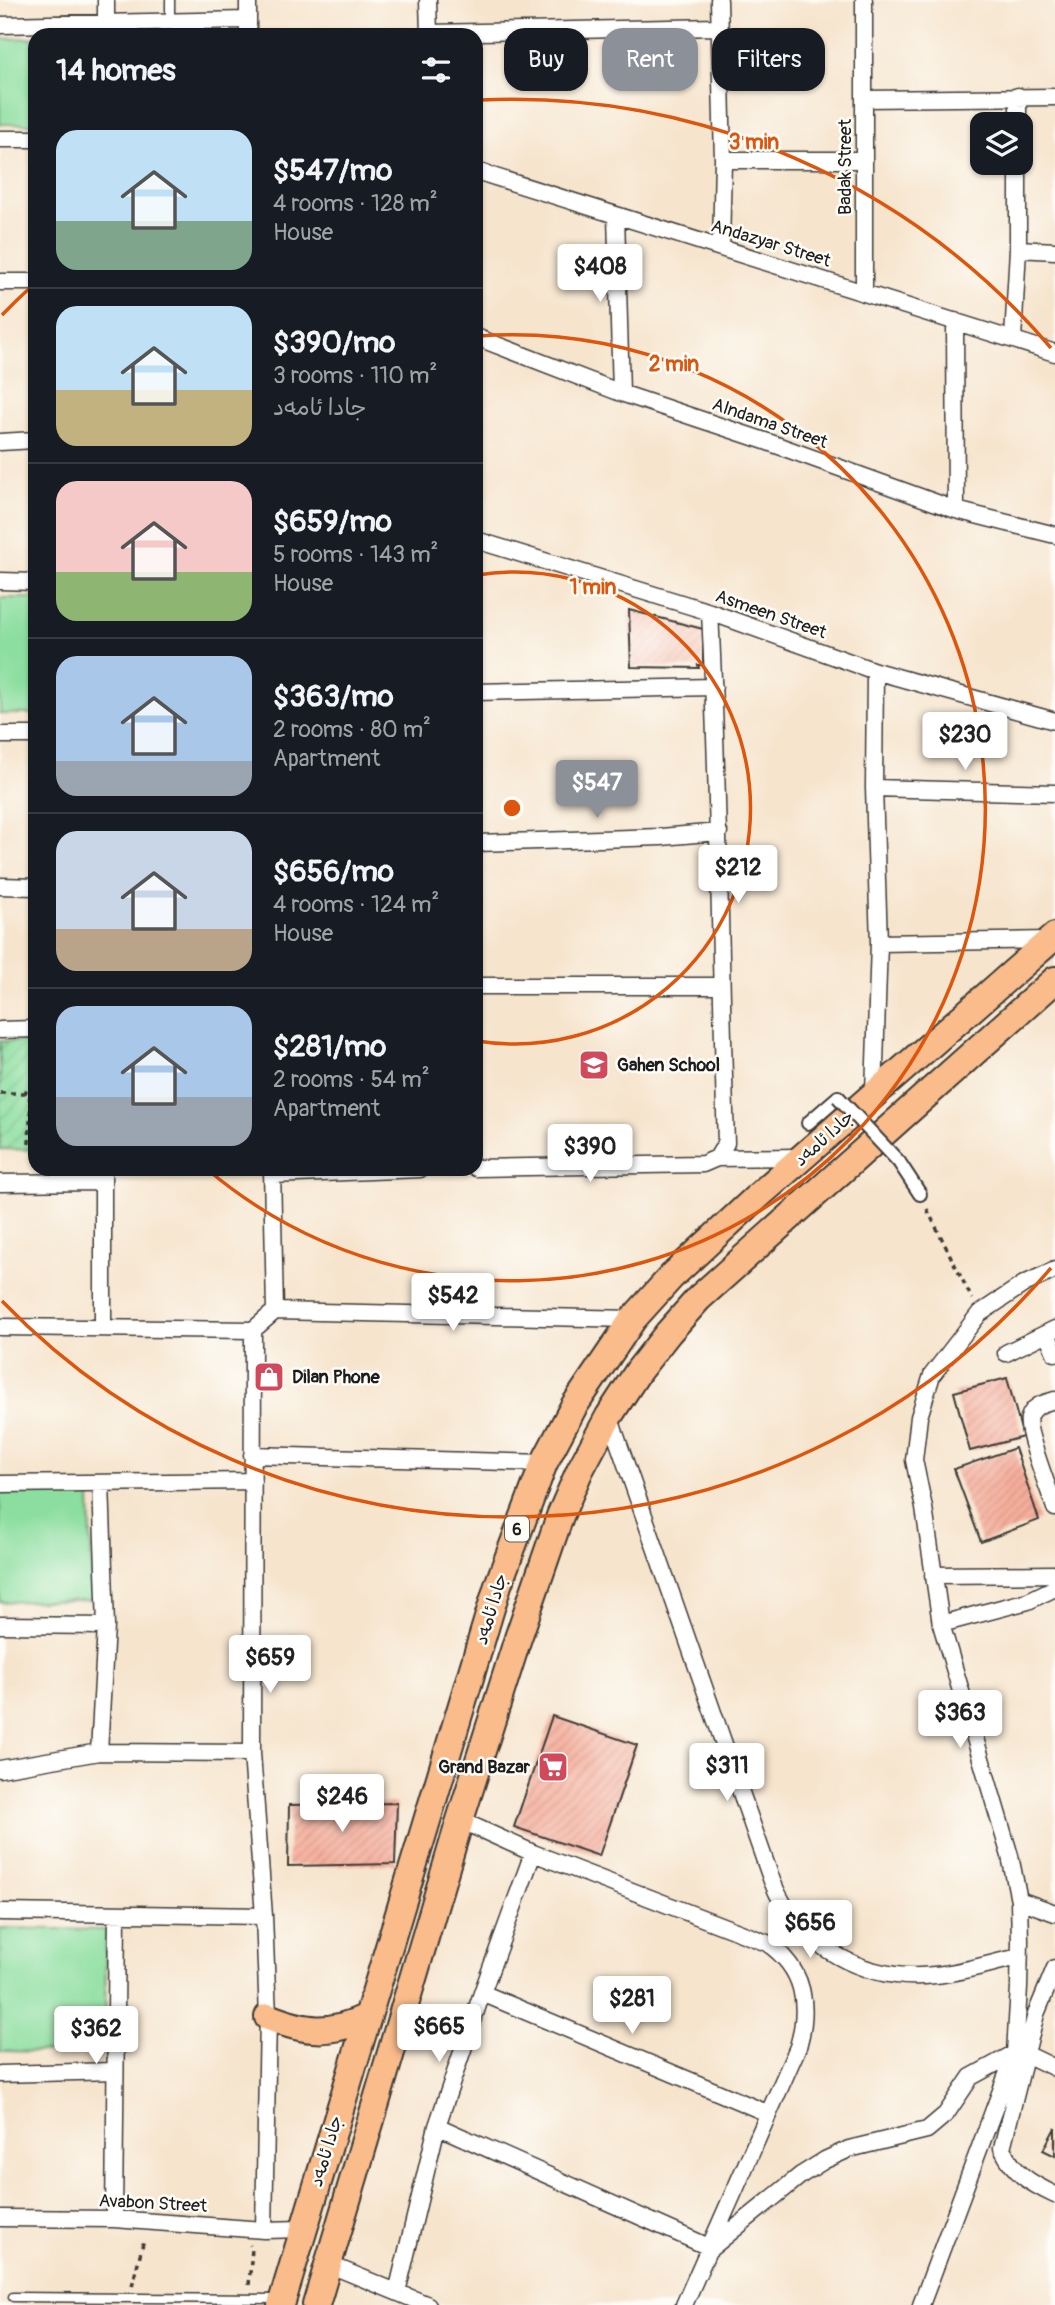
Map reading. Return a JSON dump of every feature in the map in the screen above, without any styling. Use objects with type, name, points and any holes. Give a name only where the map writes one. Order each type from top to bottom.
[{"type":"main road","name":"جادا ئامەد","points":[[282,2302],[498,1585],[544,1463],[573,1406],[633,1319],[700,1249],[1053,938]]},
{"type":"main road","name":"جادا ئامەد","points":[[316,2305],[460,1820],[518,1638],[560,1516],[580,1470],[609,1416],[639,1370],[699,1298],[1055,981]]},
{"type":"main road","points":[[268,2017],[309,2030],[329,2030],[349,2026],[367,2017]]},
{"type":"street","points":[[106,0],[106,28]]},
{"type":"street","points":[[115,28],[170,22],[248,27],[248,0]]},
{"type":"street","points":[[428,0],[429,28]]},
{"type":"street","points":[[719,0],[723,160],[721,247]]},
{"type":"street","name":"Badak Street","points":[[864,0],[864,292]]},
{"type":"street","points":[[0,25],[80,28]]},
{"type":"street","points":[[483,33],[719,27]]},
{"type":"street","points":[[1018,96],[1018,112]]},
{"type":"street","points":[[864,99],[1055,97]]},
{"type":"street","points":[[0,139],[28,139]]},
{"type":"street","points":[[723,160],[864,160]]},
{"type":"street","name":"Andazyar Street","points":[[483,173],[1055,353]]},
{"type":"street","points":[[1013,339],[1018,249],[1018,175]]},
{"type":"street","points":[[616,215],[621,393]]},
{"type":"street","points":[[1018,249],[1055,251]]},
{"type":"street","points":[[0,282],[28,282]]},
{"type":"street","points":[[955,321],[956,510]]},
{"type":"street","name":"Alndama Street","points":[[483,340],[621,393],[768,442],[956,510],[1055,535]]},
{"type":"street","points":[[0,442],[28,440]]},
{"type":"street","name":"Asmeen Street","points":[[483,542],[710,612],[875,671],[1055,720]]},
{"type":"street","points":[[0,581],[28,582]]},
{"type":"street","points":[[710,612],[719,832],[726,1143],[718,1158]]},
{"type":"street","points":[[874,1093],[879,943],[874,788],[875,671]]},
{"type":"street","points":[[483,692],[714,687]]},
{"type":"street","points":[[0,735],[28,735]]},
{"type":"street","points":[[874,788],[1055,793]]},
{"type":"street","points":[[483,843],[661,837],[719,832]]},
{"type":"street","points":[[0,886],[28,887]]},
{"type":"street","points":[[879,943],[1053,938]]},
{"type":"street","points":[[483,986],[721,986]]},
{"type":"street","points":[[0,1030],[28,1030]]},
{"type":"street","points":[[808,1123],[838,1097],[899,1162],[920,1194]]},
{"type":"street","points":[[483,1168],[703,1164],[718,1158],[804,1157]]},
{"type":"street","points":[[0,1183],[90,1176]]},
{"type":"street","points":[[103,1176],[103,1327]]},
{"type":"street","points":[[272,1176],[275,1311]]},
{"type":"street","points":[[1055,1270],[1024,1284],[979,1314],[932,1375],[919,1417],[914,1460],[941,1625],[998,1811],[1019,1900],[1021,2054],[1002,2148],[1009,2165],[1032,2184],[1055,2195]]},
{"type":"street","points":[[0,1327],[253,1330],[275,1311],[633,1319]]},
{"type":"street","points":[[253,1330],[252,1753],[264,1916],[268,2017],[264,2230]]},
{"type":"street","points":[[1006,1353],[1051,1331],[1055,1353]]},
{"type":"street","points":[[1055,1400],[1033,1409],[1028,1426],[1055,1508]]},
{"type":"street","points":[[609,1416],[772,1881],[793,1921],[804,1933],[830,1951],[858,1965],[889,1974],[934,1975],[1019,1957]]},
{"type":"street","points":[[252,1455],[544,1463]]},
{"type":"street","points":[[0,1484],[253,1481]]},
{"type":"street","points":[[99,1752],[106,1626],[101,1483]]},
{"type":"street","points":[[933,1575],[1055,1574]]},
{"type":"street","points":[[941,1625],[1028,1601],[1055,1588]]},
{"type":"street","points":[[0,1625],[106,1626]]},
{"type":"street","points":[[0,1769],[99,1752],[252,1753]]},
{"type":"street","points":[[460,1820],[533,1853],[767,1943],[783,1954],[794,1970],[802,1989],[805,2008],[798,2047],[684,2305]]},
{"type":"street","points":[[397,2292],[437,2126],[533,1853]]},
{"type":"street","points":[[1019,1900],[1055,1913]]},
{"type":"street","points":[[0,1912],[264,1916]]},
{"type":"street","points":[[114,2219],[117,1914]]},
{"type":"street","points":[[921,2305],[1055,1968]]},
{"type":"street","points":[[482,1993],[767,2113]]},
{"type":"street","points":[[711,2248],[801,2175],[825,2160],[849,2149],[927,2130],[946,2114],[971,2077],[1021,2054],[1055,2068]]},
{"type":"street","points":[[0,2074],[115,2071]]},
{"type":"street","points":[[437,2126],[711,2248]]},
{"type":"street","name":"Avabon Street","points":[[0,2218],[114,2219],[264,2230],[303,2229]]},
{"type":"street","points":[[328,2264],[428,2305]]},
{"type":"lane","points":[[170,0],[170,22]]},
{"type":"lane","points":[[13,2297],[247,2299],[282,2302]]},
{"type":"path","points":[[25,1093],[28,1087]]},
{"type":"path","points":[[0,1093],[25,1093],[28,1096]]},
{"type":"path","points":[[920,1194],[979,1314]]},
{"type":"path","points":[[128,2298],[144,2239]]},
{"type":"path","points":[[246,2239],[252,2249],[247,2299]]},
{"type":"green space","points":[[28,38],[28,124],[0,124],[0,39]]},
{"type":"green space","points":[[0,598],[28,598],[28,714],[0,714]]},
{"type":"green space","points":[[0,1041],[28,1042],[28,1150],[0,1149]]},
{"type":"green space","points":[[90,1490],[92,1600],[0,1602],[0,1492]]},
{"type":"green space","points":[[0,1928],[106,1930],[105,2053],[0,2051]]},
{"type":"building","points":[[629,610],[703,629],[703,665],[698,665],[699,668],[631,667]]},
{"type":"building","points":[[1007,1378],[1023,1437],[970,1451],[954,1392]]},
{"type":"building","points":[[1015,1448],[1039,1520],[981,1542],[954,1469]]},
{"type":"building","points":[[552,1716],[637,1745],[599,1856],[514,1827]]},
{"type":"building","points":[[397,1803],[395,1864],[288,1866],[289,1805]]},
{"type":"building","points":[[1055,2128],[1055,2156],[1043,2150]]},
{"type":"place","name":"Gahen School","points":[[594,1065]]},
{"type":"place","name":"Dilan Phone","points":[[269,1377]]},
{"type":"place","name":"Grand Bazar","points":[[553,1767]]}]
